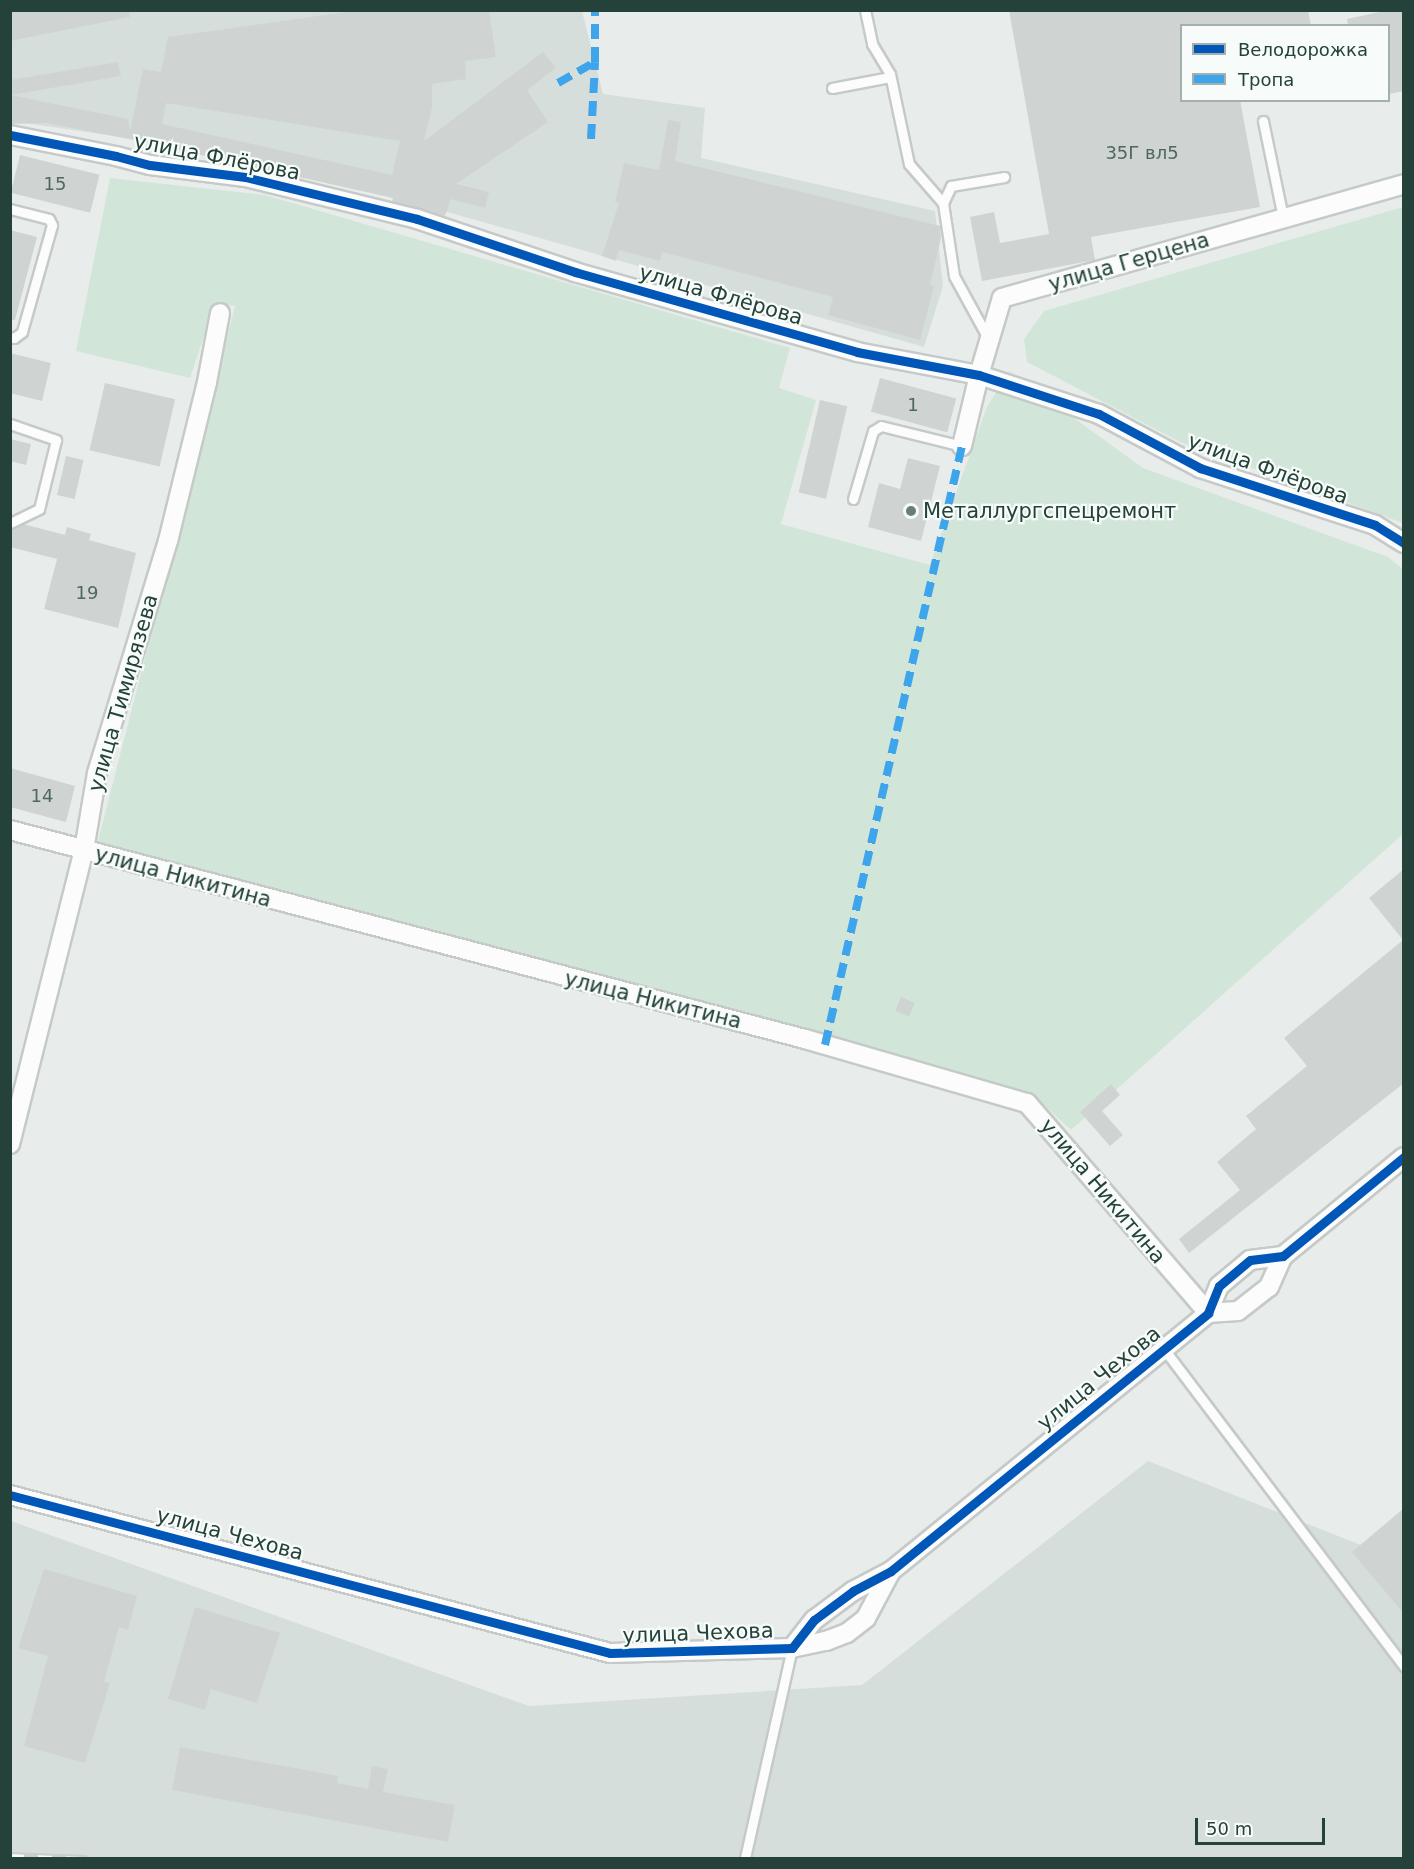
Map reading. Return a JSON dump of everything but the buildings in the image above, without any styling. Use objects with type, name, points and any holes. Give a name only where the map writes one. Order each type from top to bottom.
[{"type":"street","name":"улица Флёрова","points":[[10,135],[150,165],[245,177],[417,219],[575,272],[857,352],[979,375],[1099,414],[1200,468],[1375,525],[1404,543]]},
{"type":"street","name":"улица Герцена","points":[[962,446],[979,375],[1002,298],[1404,184]]},
{"type":"street","name":"улица Тимирязева","points":[[10,1144],[84,850],[97,773],[168,541],[207,382],[220,313]]},
{"type":"street","name":"улица Никитина","points":[[10,830],[805,1039],[1027,1103],[1208,1313]]},
{"type":"street","points":[[1208,1313],[1238,1311],[1269,1287],[1283,1256],[1404,1157]]},
{"type":"street","name":"улица Чехова","points":[[10,1495],[610,1653],[792,1648],[814,1620],[853,1591],[891,1571],[1208,1313],[1219,1286],[1250,1260],[1283,1256]]},
{"type":"street","points":[[792,1648],[826,1641],[866,1618],[891,1571]]},
{"type":"lane","points":[[865,10],[872,44],[890,77],[909,164],[943,203],[954,276],[989,340]]},
{"type":"lane","points":[[832,87],[890,77]]},
{"type":"lane","points":[[1263,121],[1283,218]]},
{"type":"lane","points":[[943,203],[951,186],[1004,177]]},
{"type":"lane","points":[[10,209],[49,219],[52,225],[22,332],[14,338],[10,337]]},
{"type":"lane","points":[[10,424],[56,440],[39,509],[10,523]]},
{"type":"lane","points":[[853,499],[873,431],[881,426],[962,446]]},
{"type":"lane","points":[[1164,1349],[1404,1666]]},
{"type":"lane","points":[[745,1858],[792,1648]]},
{"type":"shaded area","points":[[10,11],[582,11],[603,94],[705,108],[701,158],[935,211],[943,286],[924,347],[250,156],[11,121]]},
{"type":"shaded area","points":[[1148,1461],[1361,1545],[1403,1510],[1403,1858],[11,1858],[11,1521],[529,1706],[862,1685]]},
{"type":"green space","points":[[110,178],[265,195],[790,348],[779,388],[816,400],[781,524],[930,565],[987,407],[1009,371],[1143,468],[1388,557],[1403,569],[1403,834],[1071,1130],[1031,1093],[97,845],[235,306],[215,303],[190,378],[76,351]]},
{"type":"green space","points":[[1403,207],[1403,523],[1180,442],[1027,362],[1024,339],[1044,311]]},
{"type":"railway","points":[[10,1855],[87,1858]]},
{"type":"marked path","points":[[558,83],[595,62],[595,10]]},
{"type":"marked path","points":[[591,139],[595,62]]},
{"type":"marked path","points":[[825,1045],[962,446]]},
{"type":"cycle path","points":[[10,135],[150,165],[245,177],[417,219],[575,272],[857,352],[979,375],[1099,414],[1200,468],[1375,525],[1404,543]]},
{"type":"cycle path","points":[[10,1495],[610,1653],[792,1648],[814,1620],[853,1591],[891,1571],[1208,1313],[1219,1286],[1250,1260],[1283,1256],[1404,1157]]},
{"type":"place","name":"Металлургспецремонт","points":[[911,511]]}]
